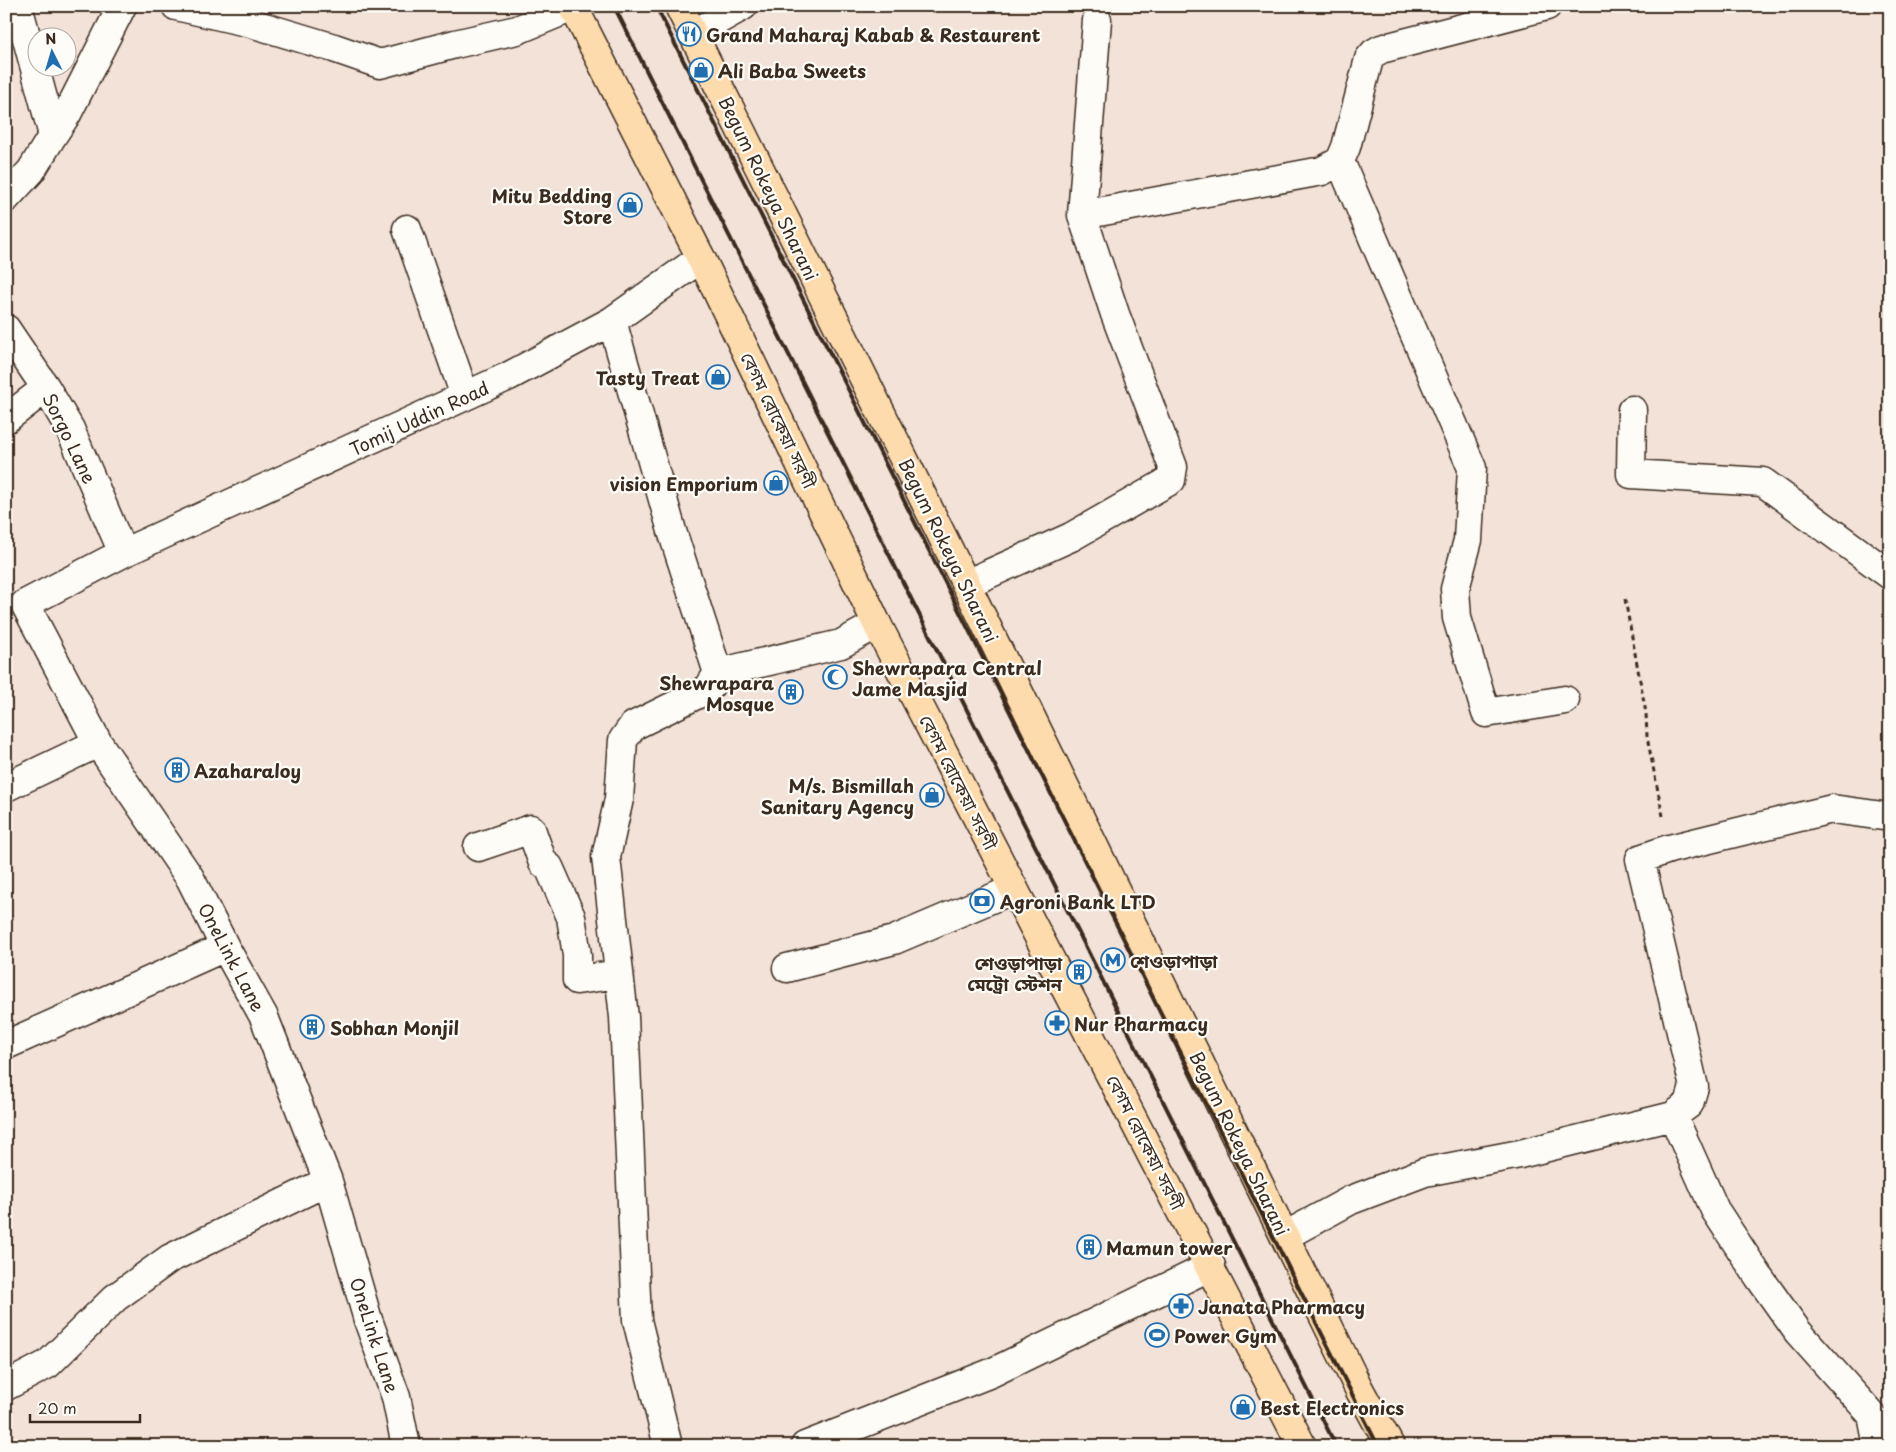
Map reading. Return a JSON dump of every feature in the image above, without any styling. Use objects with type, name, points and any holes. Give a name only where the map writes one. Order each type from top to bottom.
[{"type":"main road","name":"Begum Rokeya Sharani","points":[[679,6],[966,584],[1359,1389],[1390,1446]]},
{"type":"main road","name":"বেগম রোকেয়া সরণী","points":[[573,7],[701,258],[877,624],[1211,1266],[1302,1446]]},
{"type":"street","points":[[18,6],[53,135]]},
{"type":"street","points":[[6,198],[31,172],[67,114],[122,6]]},
{"type":"street","points":[[176,6],[251,23],[380,64],[454,44],[517,30],[573,7]]},
{"type":"street","points":[[693,34],[743,6]]},
{"type":"street","points":[[1082,215],[1322,171],[1340,161],[1346,147],[1369,59],[1374,53],[1381,49],[1547,6]]},
{"type":"street","points":[[966,584],[1071,537],[1171,480],[1173,476],[1173,468],[1115,314],[1082,215],[1097,20]]},
{"type":"street","points":[[1340,161],[1472,468],[1468,540],[1455,589],[1457,618],[1486,712],[1565,700]]},
{"type":"street","points":[[407,229],[465,396]]},
{"type":"street","name":"Tomij Uddin Road","points":[[123,553],[509,376],[612,321],[701,258]]},
{"type":"street","points":[[612,321],[672,531],[718,673]]},
{"type":"street","name":"Sorgo Lane","points":[[6,329],[46,388],[70,429],[123,553]]},
{"type":"street","points":[[6,418],[46,388]]},
{"type":"street","points":[[1632,410],[1631,474],[1763,482],[1890,575]]},
{"type":"street","name":"OneLink Lane","points":[[123,553],[24,604],[98,743],[190,878],[225,947],[264,1017],[328,1181],[368,1320],[396,1397],[406,1446]]},
{"type":"street","points":[[668,1446],[637,1320],[624,1017],[606,857],[619,799],[624,740],[633,726],[708,689],[718,673],[841,644],[877,624]]},
{"type":"street","points":[[6,787],[98,743]]},
{"type":"street","points":[[1285,1236],[1351,1200],[1425,1172],[1520,1154],[1673,1116],[1689,1104],[1694,1087],[1640,859],[1669,849],[1832,809],[1890,817]]},
{"type":"street","points":[[478,847],[530,829],[543,863],[549,867],[571,917],[577,954],[577,980],[619,974]]},
{"type":"street","points":[[787,968],[894,940],[1014,889]]},
{"type":"street","points":[[6,1045],[225,947]]},
{"type":"street","points":[[1673,1116],[1715,1210],[1798,1332],[1872,1415],[1878,1446]]},
{"type":"street","points":[[6,1386],[48,1364],[116,1298],[168,1259],[328,1181]]},
{"type":"street","points":[[805,1446],[991,1373],[1211,1266]]},
{"type":"path","points":[[1625,599],[1646,713],[1647,737],[1669,849]]},
{"type":"railway","points":[[614,6],[1336,1446]]},
{"type":"railway","points":[[656,6],[1378,1446]]},
{"type":"place","name":"Grand Maharaj Kabab & Restaurent","points":[[689,34]]},
{"type":"place","name":"Ali Baba Sweets","points":[[701,70]]},
{"type":"place","name":"Mitu Bedding Store","points":[[630,205]]},
{"type":"place","name":"Tasty Treat","points":[[718,377]]},
{"type":"place","name":"vision Emporium","points":[[776,483]]},
{"type":"place","name":"Shewrapara Central Jame Masjid","points":[[835,677]]},
{"type":"place","name":"Shewrapara Mosque","points":[[791,692]]},
{"type":"place","name":"Azaharaloy","points":[[177,770]]},
{"type":"place","name":"M/s. Bismillah Sanitary Agency","points":[[932,795]]},
{"type":"place","name":"Agroni Bank LTD","points":[[982,901]]},
{"type":"place","name":"শেওড়াপাড়া","points":[[1113,960]]},
{"type":"place","name":"শেওড়াপাড়া মেট্রো স্টেশন","points":[[1079,972]]},
{"type":"place","name":"Nur Pharmacy","points":[[1057,1023]]},
{"type":"place","name":"Sobhan Monjil","points":[[312,1027]]},
{"type":"place","name":"Mamun tower","points":[[1089,1247]]},
{"type":"place","name":"Janata Pharmacy","points":[[1181,1306]]},
{"type":"place","name":"Power Gym","points":[[1157,1335]]},
{"type":"place","name":"Best Electronics","points":[[1243,1407]]}]
